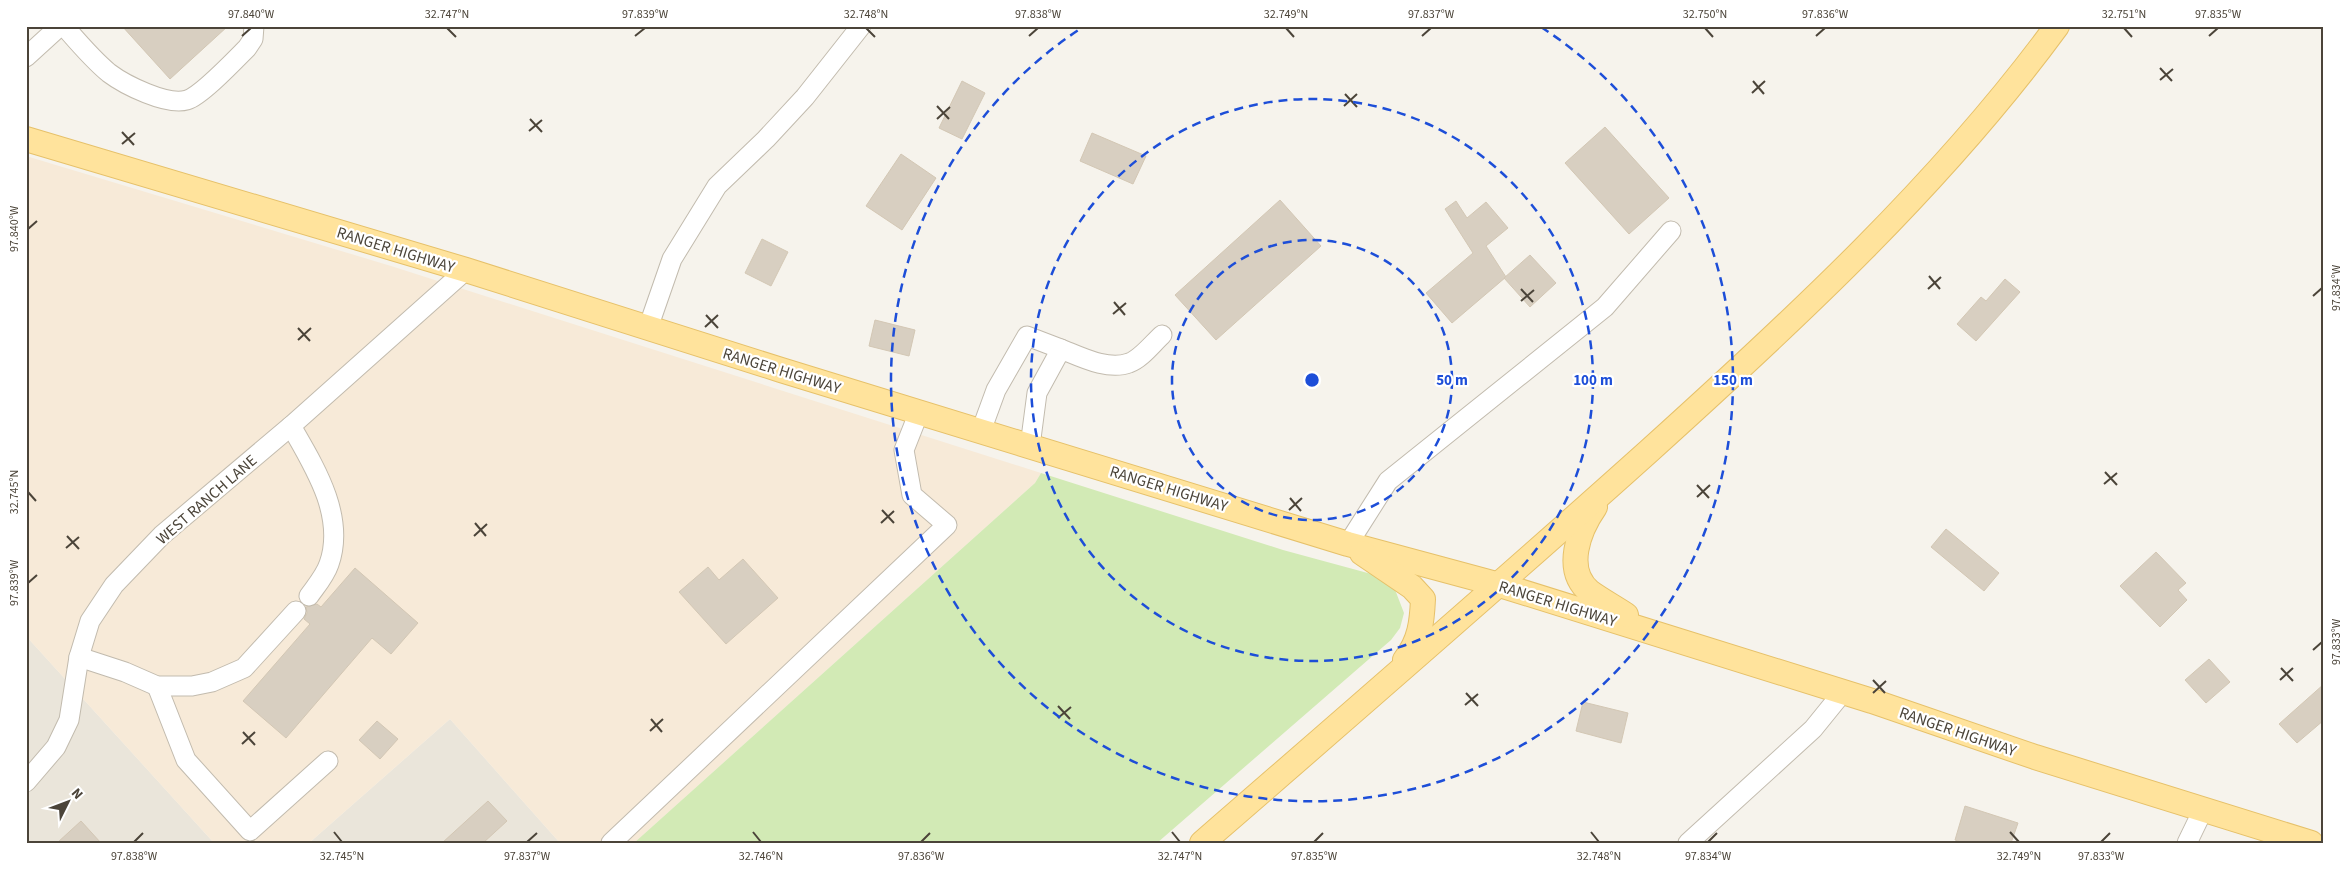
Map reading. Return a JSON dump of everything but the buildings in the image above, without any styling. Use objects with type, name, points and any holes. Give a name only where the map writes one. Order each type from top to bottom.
[{"type":"main road","points":[[1202,843],[1611,485],[1826,286],[1994,107],[2056,26]]},
{"type":"main road","name":"RANGER HIGHWAY","points":[[26,139],[466,270],[1348,544],[1500,584],[1844,692],[2035,757],[2311,843]]},
{"type":"main road","points":[[1611,485],[1583,525],[1576,553],[1576,574],[1589,591],[1653,632]]},
{"type":"main road","points":[[1348,544],[1412,588],[1423,599],[1422,626],[1412,651],[1393,677]]},
{"type":"street","points":[[26,57],[60,26]]},
{"type":"street","points":[[64,26],[111,74],[151,96],[172,101],[187,100],[198,93],[247,48],[253,39],[254,26]]},
{"type":"street","points":[[648,328],[672,259],[717,186],[766,139],[805,97],[861,26]]},
{"type":"street","points":[[1348,544],[1388,482],[1605,307],[1671,231]]},
{"type":"street","name":"WEST RANCH LANE","points":[[26,782],[56,746],[69,720],[79,657],[90,621],[114,585],[162,536],[291,426],[466,270]]},
{"type":"street","points":[[981,431],[996,390],[1026,336],[1095,362],[1116,366],[1131,363],[1162,335]]},
{"type":"street","points":[[1030,446],[1037,393],[1061,349]]},
{"type":"street","points":[[612,843],[947,525],[912,495],[904,450],[919,412]]},
{"type":"street","points":[[291,426],[321,480],[334,534],[329,564],[309,596]]},
{"type":"street","points":[[79,657],[125,672],[157,686],[192,686],[212,682],[233,674],[254,658],[296,611]]},
{"type":"street","points":[[157,686],[186,760],[250,831],[328,761]]},
{"type":"street","points":[[1688,843],[1813,728],[1844,692]]},
{"type":"street","points":[[2187,843],[2203,810]]},
{"type":"shaded area","points":[[26,156],[391,266],[1041,473],[1035,483],[634,843],[560,843],[450,719],[309,843],[214,843],[26,636]]},
{"type":"shaded area","points":[[26,636],[214,843],[26,843]]},
{"type":"shaded area","points":[[450,719],[560,843],[309,843]]},
{"type":"green space","points":[[1041,473],[1283,550],[1375,575],[1394,587],[1404,613],[1400,628],[1391,640],[1157,843],[634,843],[1035,483]]}]
